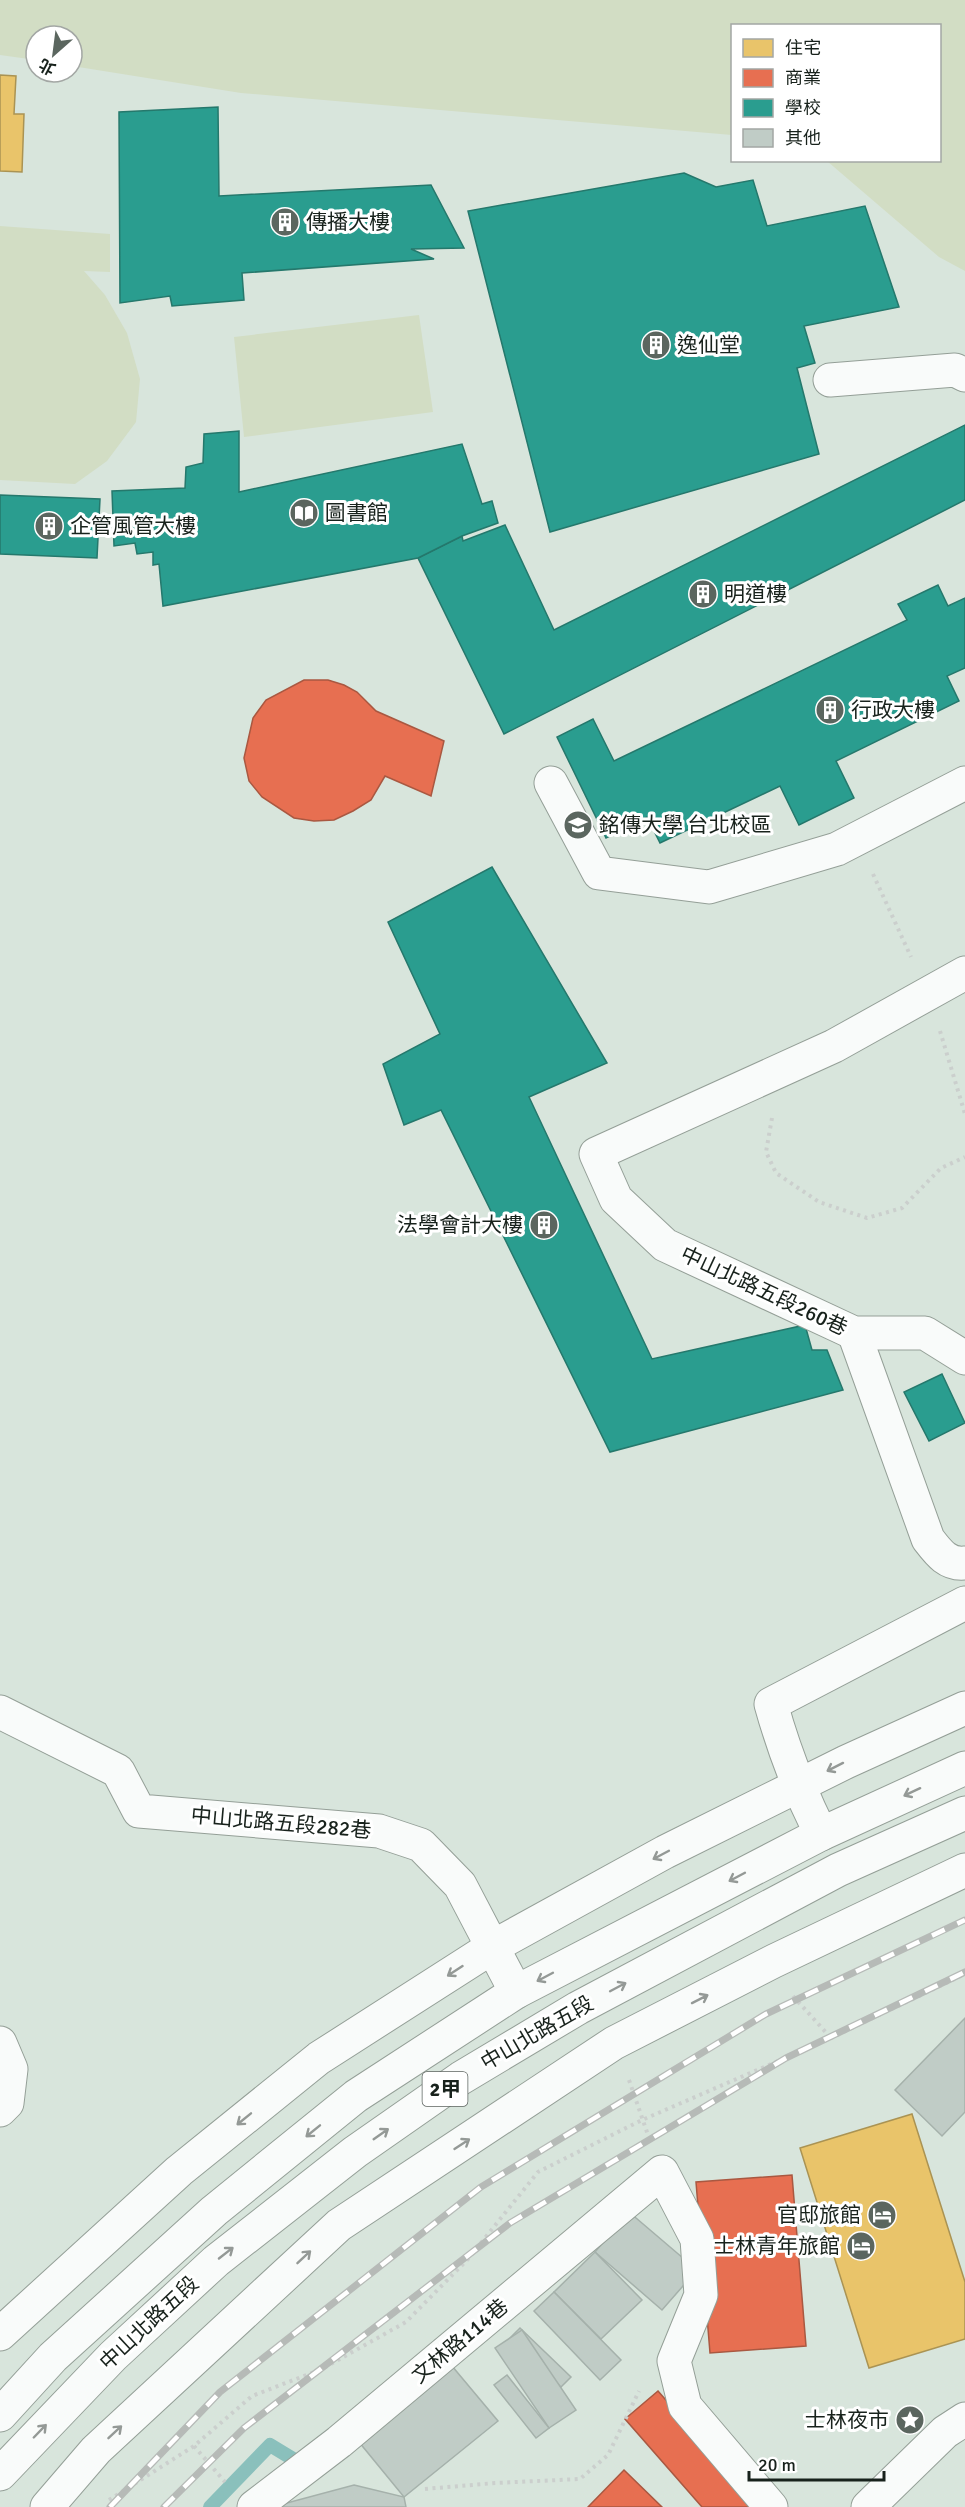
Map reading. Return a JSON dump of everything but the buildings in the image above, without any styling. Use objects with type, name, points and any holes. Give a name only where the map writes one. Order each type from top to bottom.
[{"type":"main road","points":[[830,380],[956,370],[965,375]]},
{"type":"main road","points":[[551,783],[599,873],[709,887],[837,849],[965,783]]},
{"type":"main road","points":[[779,1071],[834,1046],[965,973]]},
{"type":"main road","name":"中山北路五段260巷","points":[[779,1071],[596,1154],[616,1199],[665,1245],[854,1333],[925,1333],[965,1358]]},
{"type":"main road","points":[[854,1333],[928,1539],[939,1554],[956,1564],[965,1563]]},
{"type":"main road","points":[[821,1834],[797,1786],[784,1753],[771,1704],[965,1603]]},
{"type":"main road","points":[[5,2319],[179,2171],[319,2058],[494,1946],[665,1852],[846,1762],[965,1708]]},
{"type":"main road","name":"中山北路五段282巷","points":[[0,1712],[118,1771],[139,1811],[379,1831],[421,1845],[460,1885],[494,1946],[516,1992]]},
{"type":"main road","name":"中山北路五段","points":[[0,2415],[53,2357],[214,2211],[356,2096],[516,1992],[821,1834],[965,1768]]},
{"type":"main road","name":"中山北路五段","points":[[0,2474],[113,2356],[216,2261],[355,2152],[460,2078],[578,2008],[817,1881],[965,1813]]},
{"type":"main road","points":[[47,2507],[96,2450],[339,2225],[614,2043],[774,1961],[965,1870]]},
{"type":"main road","points":[[0,2043],[11,2069],[7,2103],[0,2110]]},
{"type":"main road","name":"文林路114巷","points":[[243,2498],[339,2442],[662,2172],[697,2239],[701,2295],[674,2361]]},
{"type":"main road","points":[[674,2361],[685,2406],[771,2507]]},
{"type":"main road","points":[[868,2507],[958,2434]]},
{"type":"path","points":[[779,1071],[766,1152],[776,1173],[819,1202],[867,1218],[902,1208],[941,1168],[965,1157]]},
{"type":"path","points":[[116,2489],[100,2505],[194,2446],[252,2396],[322,2369],[406,2322],[468,2259],[538,2172],[642,2120],[831,2038],[965,1974]]},
{"type":"path","points":[[801,1989],[791,1995],[831,2038]]},
{"type":"path","points":[[619,2086],[639,2074]]},
{"type":"path","points":[[628,2079],[642,2120]]},
{"type":"path","points":[[425,2489],[580,2479],[608,2455],[650,2367],[674,2361]]},
{"type":"path","points":[[194,2446],[243,2498]]},
{"type":"green space","points":[[0,0],[965,0],[965,271],[939,257],[828,162],[941,162],[941,24],[731,24],[731,135],[241,93],[84,68],[84,24],[24,24],[24,58],[0,55]]},
{"type":"green space","points":[[0,226],[110,234],[110,272],[84,271],[105,295],[127,333],[140,379],[136,422],[107,461],[75,484],[0,480]]},
{"type":"green space","points":[[419,315],[433,412],[244,437],[234,337]]},
{"type":"waterway","points":[[210,2507],[270,2445],[298,2462]]},
{"type":"railway","points":[[110,2507],[220,2392],[481,2187],[766,2014],[965,1920]]},
{"type":"railway","points":[[164,2507],[244,2428],[510,2223],[786,2058],[965,1972]]},
{"type":"place","name":"傳播大樓","points":[[285,222]]},
{"type":"place","name":"逸仙堂","points":[[656,345]]},
{"type":"place","name":"圖書館","points":[[304,513]]},
{"type":"place","name":"企管風管大樓","points":[[49,526]]},
{"type":"place","name":"明道樓","points":[[703,594]]},
{"type":"place","name":"行政大樓","points":[[830,710]]},
{"type":"place","name":"銘傳大學 台北校區","points":[[578,825]]},
{"type":"place","name":"法學會計大樓","points":[[544,1225]]},
{"type":"place","name":"官邸旅館","points":[[882,2215]]},
{"type":"place","name":"士林青年旅館","points":[[861,2246]]},
{"type":"place","name":"士林夜市","points":[[910,2420]]}]
